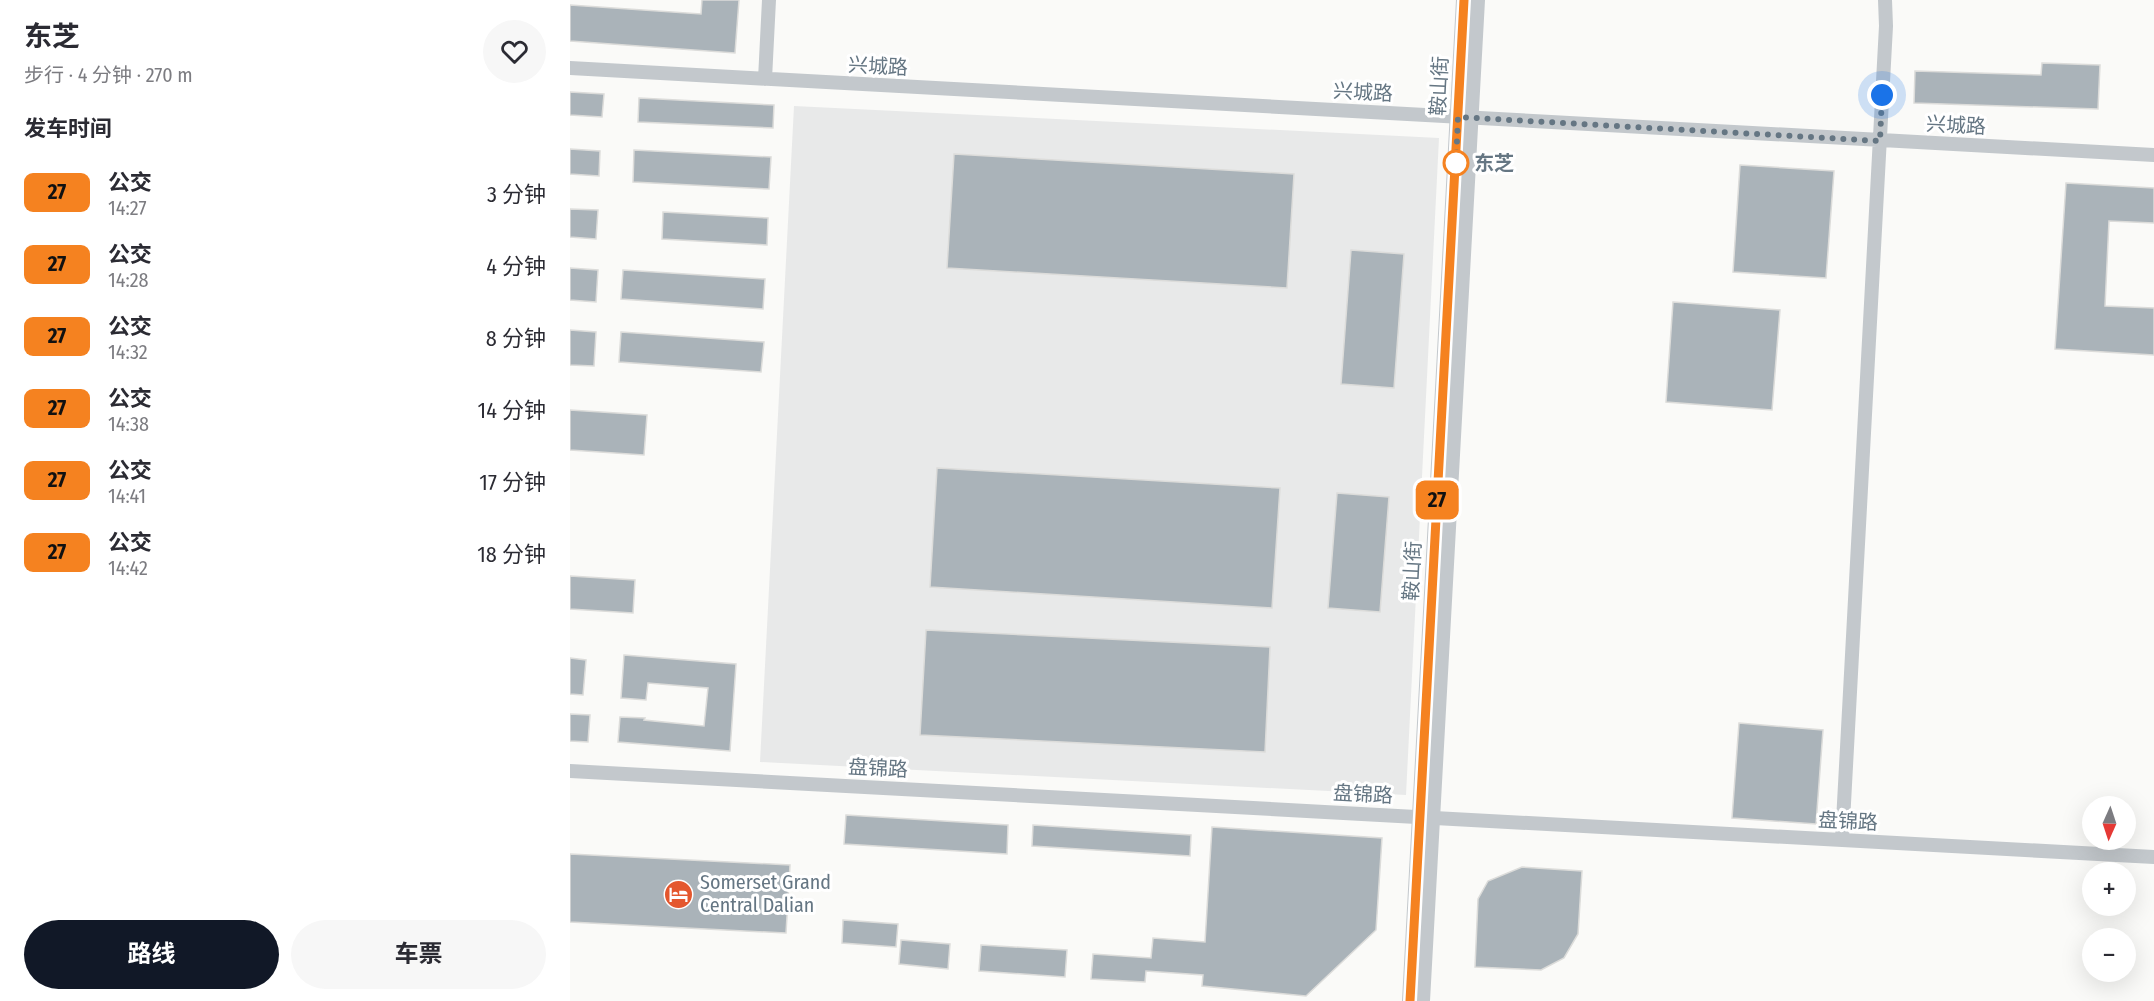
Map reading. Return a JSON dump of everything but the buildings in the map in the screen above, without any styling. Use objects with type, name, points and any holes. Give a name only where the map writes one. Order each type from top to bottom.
[{"type":"street","points":[[765,79],[769,0]]},
{"type":"street","name":"鞍山街","points":[[1410,1001],[1426,817],[1464,118],[1464,0]]},
{"type":"street","name":"鞍山街","points":[[1464,118],[1477,0]]},
{"type":"street","points":[[1842,840],[1886,26],[1885,0]]},
{"type":"street","name":"兴城路","points":[[570,69],[2154,156]]},
{"type":"street","name":"盘锦路","points":[[570,771],[2154,857]]},
{"type":"street","name":"鞍山街","points":[[1422,1001],[1426,817]]},
{"type":"shaded area","points":[[794,106],[1439,138],[1406,795],[760,762]]},
{"type":"bus line","name":"27","points":[[1410,1001],[1464,0]]},
{"type":"place","name":"东芝","points":[[1456,163]]},
{"type":"place","name":"Somerset Grand Central Dalian","points":[[679,894]]},
{"type":"route","points":[[1456,163],[1458,117],[1880,141],[1882,95]]}]
